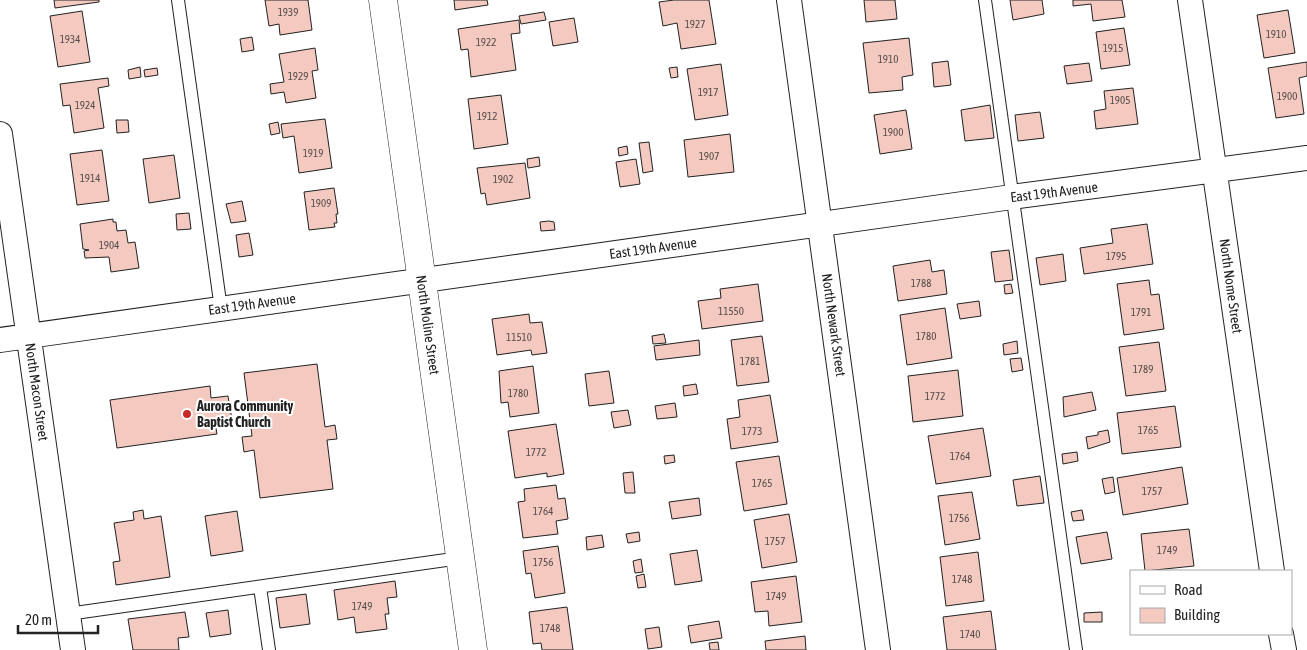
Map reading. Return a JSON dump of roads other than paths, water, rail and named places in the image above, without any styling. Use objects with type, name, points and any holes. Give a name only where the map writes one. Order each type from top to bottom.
[{"type":"street","name":"North Moline Street","points":[[383,0],[473,650]]},
{"type":"street","name":"North Newark Street","points":[[789,0],[878,650]]},
{"type":"street","name":"North Nome Street","points":[[1190,0],[1272,570]]},
{"type":"street","name":"North Macon Street","points":[[0,134],[73,650]]},
{"type":"street","name":"East 19th Avenue","points":[[0,340],[1012,197],[1307,158]]},
{"type":"street","points":[[1281,635],[1284,650]]},
{"type":"lane","points":[[178,0],[221,309]]},
{"type":"lane","points":[[985,0],[1076,650]]},
{"type":"lane","points":[[68,614],[460,558]]},
{"type":"lane","points":[[260,587],[269,650]]},
{"type":"place","name":"Aurora Community Baptist Church","points":[[187,414]]}]
